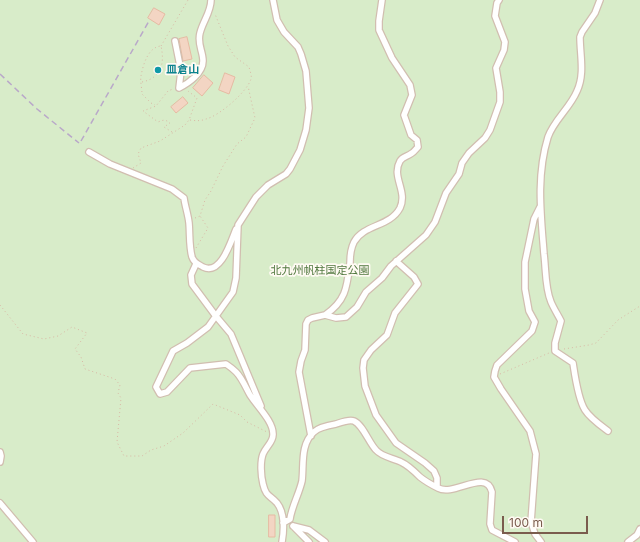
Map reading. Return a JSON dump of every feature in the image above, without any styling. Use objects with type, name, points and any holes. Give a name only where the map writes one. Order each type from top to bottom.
[{"type":"street","points":[[89,152],[125,171],[172,189],[184,198],[189,221],[192,255],[196,264],[206,268],[217,265],[224,258],[238,225],[256,197],[268,185],[286,174],[290,169],[300,150],[306,130],[309,108],[306,71],[298,47],[284,32],[277,20],[272,0]]},
{"type":"street","points":[[311,436],[299,372],[306,350],[306,324],[308,320],[326,315],[336,308],[345,293],[351,251],[353,243],[358,236],[366,230],[390,219],[399,209],[402,195],[401,184],[396,175],[399,163],[403,157],[412,153],[418,147],[417,140],[411,135],[404,115],[412,95],[410,85],[392,58],[379,30],[382,0]]},
{"type":"street","points":[[326,315],[336,318],[346,317],[357,307],[366,292],[382,278],[396,261],[426,235],[435,222],[446,193],[459,174],[462,163],[469,153],[485,138],[490,130],[500,102],[496,68],[506,42],[495,16],[497,3],[499,0]]},
{"type":"street","points":[[600,0],[595,13],[580,37],[581,75],[578,91],[565,112],[557,120],[549,135],[541,167],[540,207],[547,284],[551,302],[561,321],[555,343],[555,351],[573,363],[576,386],[584,409],[608,431]]},
{"type":"street","points":[[179,88],[186,84],[201,70],[203,60],[200,50],[200,33],[211,2]]},
{"type":"street","points":[[175,41],[181,71],[179,88]]},
{"type":"street","points":[[540,207],[534,218],[524,262],[525,289],[529,311],[535,322],[534,327],[532,331],[497,365],[494,377],[530,431],[536,454],[531,522],[535,534],[541,542]]},
{"type":"street","points":[[238,225],[236,278],[233,292],[208,327],[173,351],[156,387],[160,394],[167,392],[190,368],[226,364],[237,372],[252,397],[264,413]]},
{"type":"street","points":[[396,261],[414,277],[418,284],[394,313],[387,335],[371,350],[364,360],[363,368],[366,386],[376,415],[396,443],[434,471],[437,478],[437,487]]},
{"type":"street","points":[[196,264],[191,275],[192,284],[215,316],[231,334],[264,413],[271,426],[273,435],[269,446],[263,453],[262,476],[265,492],[269,498],[277,503],[280,509],[283,522],[282,542]]},
{"type":"street","points":[[283,522],[290,519],[301,483],[303,455],[307,442],[311,436],[314,432],[326,426],[347,421],[354,421],[360,426],[378,452],[401,462],[413,470],[421,478],[445,491],[450,491],[480,482],[486,483],[492,492],[490,524],[492,530],[515,542]]},
{"type":"street","points":[[0,452],[0,462]]},
{"type":"street","points":[[0,503],[33,542]]},
{"type":"street","points":[[283,522],[309,530],[325,542]]},
{"type":"street","points":[[292,526],[309,542]]},
{"type":"street","points":[[628,542],[637,535],[640,530]]},
{"type":"path","points":[[142,82],[148,81],[159,72],[163,61],[161,46],[188,0]]},
{"type":"path","points":[[189,120],[207,119],[220,113],[230,105],[248,85],[251,78],[249,67],[235,57],[228,46],[211,2]]},
{"type":"path","points":[[156,106],[150,103],[142,94],[141,77],[148,56],[153,49],[157,46],[161,46]]},
{"type":"path","points":[[189,221],[200,216],[205,200],[223,166],[236,144],[246,137],[255,118],[248,85]]},
{"type":"path","points":[[125,171],[138,166],[141,163],[138,154],[141,148],[160,141],[185,125],[189,120],[197,98],[186,89],[179,88],[168,90],[156,106],[143,111],[158,122],[164,119],[167,120],[170,123],[164,127],[172,132]]},
{"type":"path","points":[[192,255],[208,228],[200,216]]},
{"type":"path","points":[[0,305],[23,334],[44,339],[58,336],[72,327],[87,334],[76,349],[85,369],[115,379],[120,385],[118,393],[121,398],[117,442],[124,456],[142,456],[151,450],[164,446],[183,433],[213,404],[240,415],[247,422],[273,435]]},
{"type":"path","points":[[494,377],[555,351],[589,346],[596,343],[618,320],[640,306]]},
{"type":"green space","name":"北九州帆柱国定公園","points":[[0,0],[640,0],[640,542],[0,542]]},
{"type":"building","points":[[154,8],[165,14],[159,25],[148,18]]},
{"type":"building","points":[[187,37],[192,59],[183,61],[179,39]]},
{"type":"building","points":[[225,73],[235,77],[229,94],[219,90]]},
{"type":"building","points":[[204,75],[213,83],[202,96],[193,88]]},
{"type":"building","points":[[183,97],[188,103],[176,113],[171,107]]},
{"type":"building","points":[[269,515],[275,515],[275,537],[269,537]]},
{"type":"railway","points":[[81,141],[149,21]]},
{"type":"railway","points":[[0,74],[37,109],[79,143]]},
{"type":"place","name":"皿倉山","points":[[158,70]]}]
